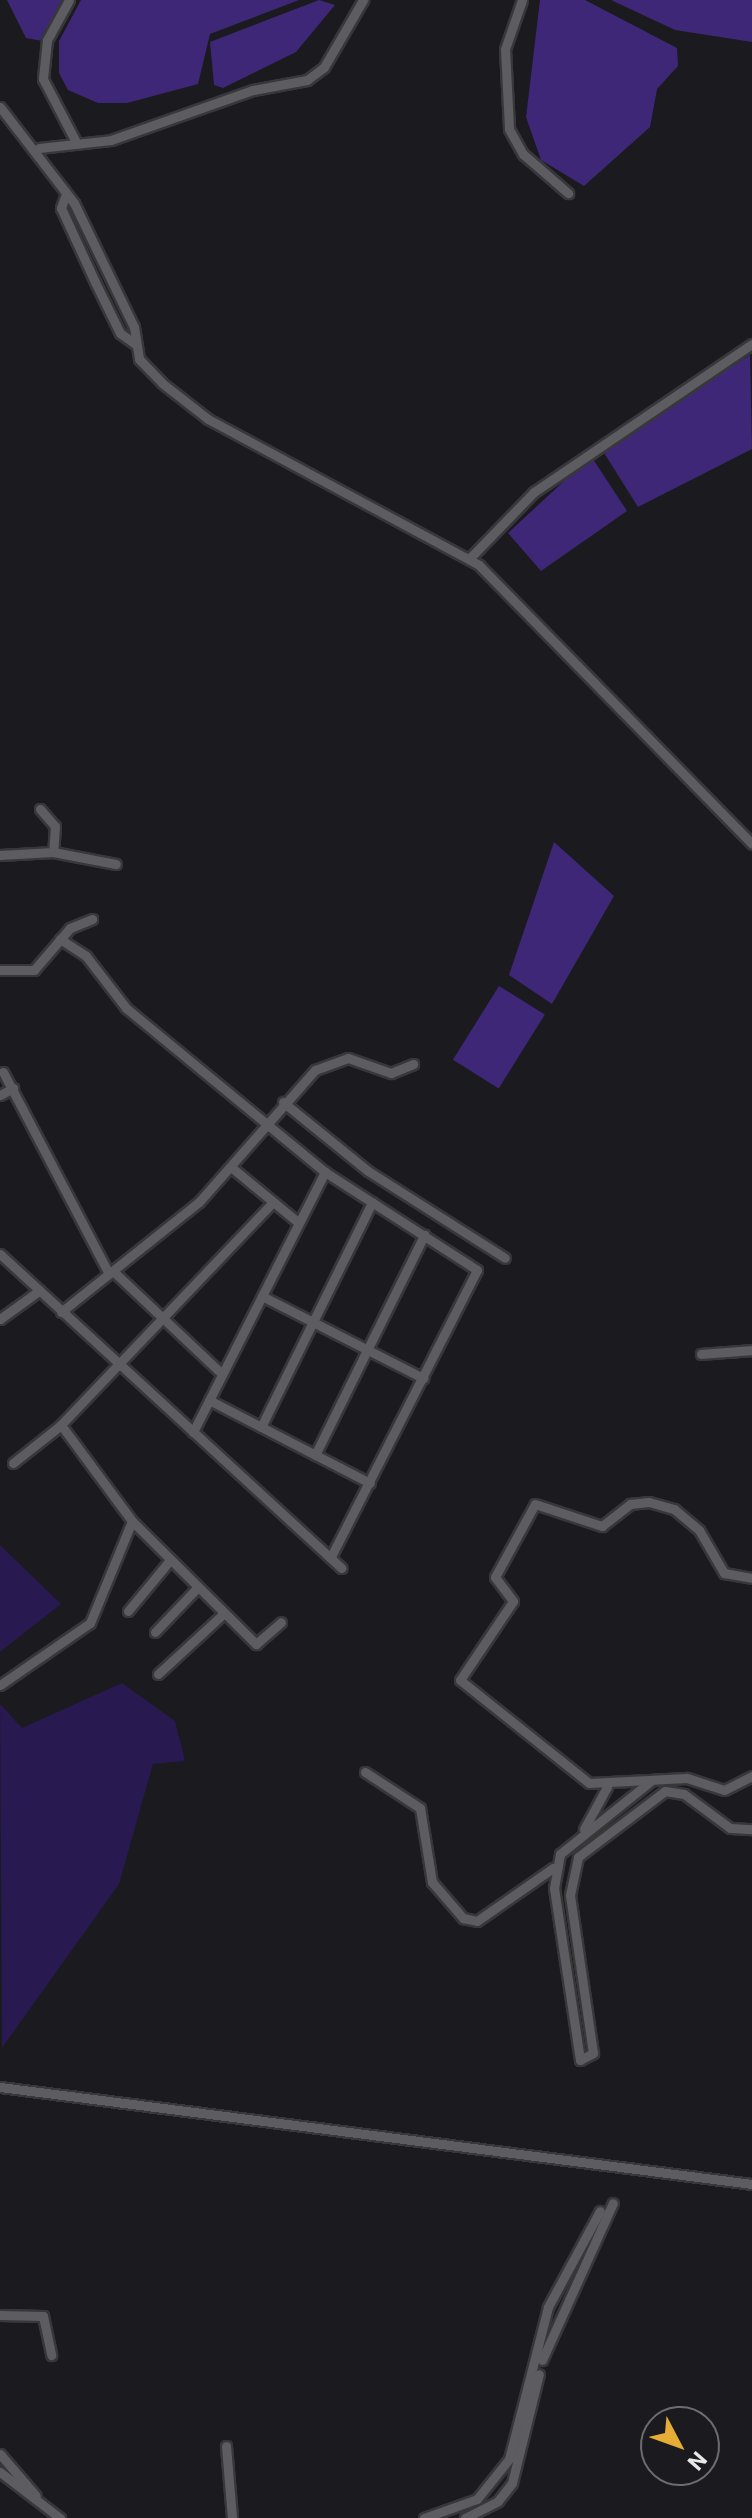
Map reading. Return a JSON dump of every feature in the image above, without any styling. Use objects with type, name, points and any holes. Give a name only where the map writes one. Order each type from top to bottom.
[{"type":"street","points":[[69,0],[47,40],[43,79],[77,144]]},
{"type":"street","points":[[39,148],[111,140],[318,75],[363,0]]},
{"type":"street","points":[[522,0],[505,49],[509,129],[523,154],[568,193]]},
{"type":"street","points":[[0,107],[39,148],[66,194],[61,208],[120,333],[135,344],[147,367],[208,419],[470,558],[752,844]]},
{"type":"street","points":[[470,558],[534,492],[606,438],[752,344]]},
{"type":"street","points":[[40,809],[55,826],[53,852]]},
{"type":"street","points":[[0,855],[53,852],[116,864]]},
{"type":"street","points":[[0,970],[34,970],[60,939],[92,919]]},
{"type":"street","points":[[60,939],[86,956],[135,1016],[268,1119],[325,1172],[477,1270],[330,1558]]},
{"type":"street","points":[[61,1312],[231,1167],[283,1102],[334,1061],[354,1058],[391,1073],[413,1064]]},
{"type":"street","points":[[3,1072],[111,1272],[222,1374]]},
{"type":"street","points":[[0,1095],[13,1088]]},
{"type":"street","points":[[283,1102],[368,1171],[505,1258]]},
{"type":"street","points":[[231,1167],[299,1223]]},
{"type":"street","points":[[193,1432],[325,1172]]},
{"type":"street","points":[[13,1463],[61,1425],[273,1202]]},
{"type":"street","points":[[261,1427],[372,1202]]},
{"type":"street","points":[[315,1455],[424,1235]]},
{"type":"street","points":[[0,1254],[341,1568]]},
{"type":"street","points":[[0,1319],[40,1290]]},
{"type":"street","points":[[262,1296],[423,1378]]},
{"type":"street","points":[[701,1354],[752,1350]]},
{"type":"street","points":[[209,1400],[370,1483]]},
{"type":"street","points":[[61,1425],[132,1521],[259,1646],[281,1622]]},
{"type":"street","points":[[752,1578],[722,1571],[704,1535],[661,1504],[632,1503],[602,1526],[533,1505],[494,1579],[513,1601],[460,1680],[572,1771],[607,1787],[652,1780],[699,1793],[727,1827],[752,1829]]},
{"type":"street","points":[[0,1685],[90,1623],[132,1521]]},
{"type":"street","points":[[128,1611],[170,1560]]},
{"type":"street","points":[[155,1632],[198,1587]]},
{"type":"street","points":[[158,1674],[224,1613]]},
{"type":"street","points":[[365,1772],[420,1808],[432,1882],[463,1918],[477,1921],[553,1868],[583,1833],[652,1780]]},
{"type":"street","points":[[553,1868],[586,2059],[571,1868],[652,1796],[728,1790],[752,1776]]},
{"type":"street","points":[[583,1833],[607,1787]]},
{"type":"street","points":[[2,2088],[752,2184]]},
{"type":"street","points":[[465,2518],[498,2501],[516,2475],[546,2344],[613,2203]]},
{"type":"street","points":[[424,2518],[477,2499],[502,2473],[520,2434],[548,2307],[600,2211]]},
{"type":"street","points":[[0,2315],[43,2316],[51,2355]]},
{"type":"street","points":[[226,2446],[232,2518]]},
{"type":"street","points":[[0,2454],[60,2518]]},
{"type":"street","points":[[0,2472],[37,2496]]},
{"type":"shaded area","points":[[7,0],[62,0],[43,41],[26,38]]},
{"type":"shaded area","points":[[81,0],[299,0],[210,34],[198,84],[127,103],[98,103],[68,90],[59,73],[59,41]]},
{"type":"shaded area","points":[[319,0],[335,5],[296,52],[223,88],[214,85],[210,42]]},
{"type":"shaded area","points":[[540,0],[585,0],[677,48],[678,66],[657,89],[650,127],[584,186],[541,160],[526,117]]},
{"type":"shaded area","points":[[611,0],[752,0],[752,42],[675,30]]},
{"type":"shaded area","points":[[750,355],[752,449],[638,507],[601,448]]},
{"type":"shaded area","points":[[591,456],[627,511],[541,571],[508,533]]},
{"type":"shaded area","points":[[554,842],[614,896],[552,1004],[509,975]]},
{"type":"shaded area","points":[[499,986],[545,1015],[499,1088],[453,1060]]},
{"type":"shaded area","points":[[0,1545],[61,1604],[0,1652]]},
{"type":"shaded area","points":[[122,1683],[175,1721],[185,1761],[153,1764],[119,1884],[2,2048],[0,1704],[22,1728]]}]
